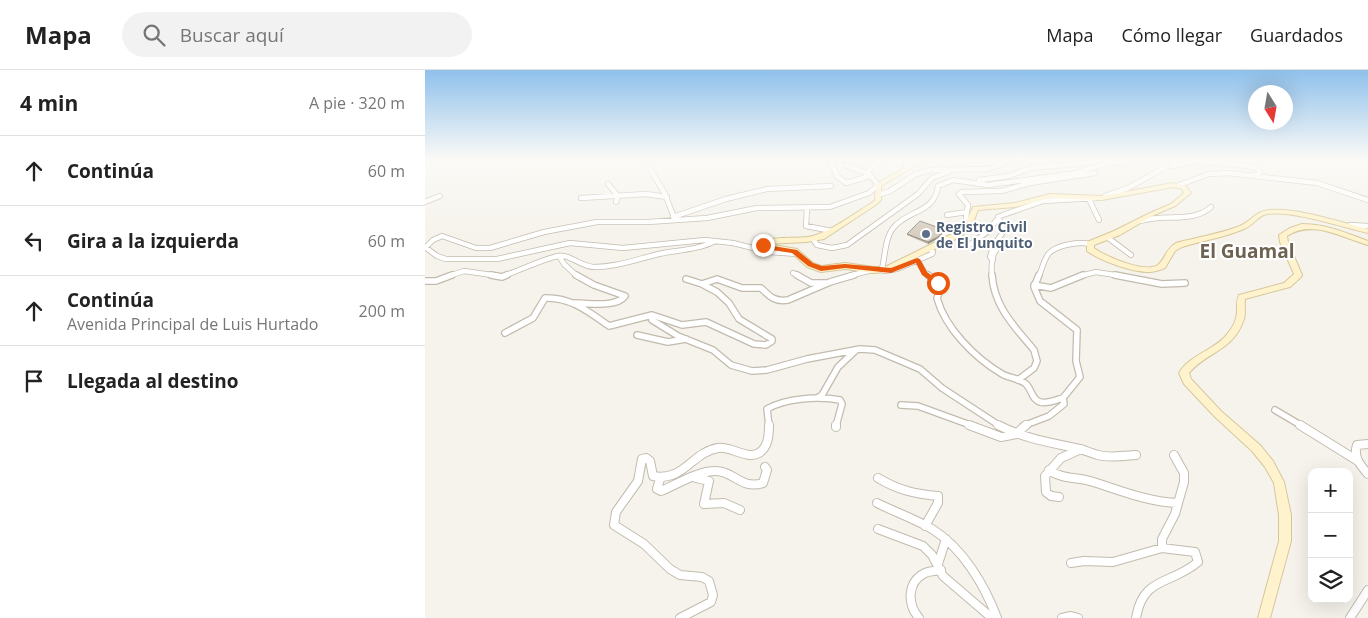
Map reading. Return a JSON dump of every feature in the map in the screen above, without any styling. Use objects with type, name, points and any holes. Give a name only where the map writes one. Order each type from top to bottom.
[{"type":"street","points":[[608,185],[618,196]]},
{"type":"street","points":[[659,185],[675,218]]},
{"type":"street","points":[[675,218],[707,218],[757,208],[831,207],[869,193],[878,185]]},
{"type":"street","points":[[878,185],[877,200],[871,206],[832,231],[813,239],[764,243],[765,246],[787,249],[821,269],[845,266],[884,271],[897,269],[932,254],[933,252],[930,249]]},
{"type":"street","points":[[878,195],[890,192],[900,185]]},
{"type":"street","points":[[813,239],[817,245],[829,249],[847,245],[919,194],[927,185]]},
{"type":"street","points":[[878,269],[890,232],[895,225],[933,202],[937,195],[938,186],[941,185]]},
{"type":"street","points":[[964,230],[968,205],[961,198],[959,194],[961,192],[1002,191],[1024,185]]},
{"type":"street","points":[[702,284],[717,279],[742,288],[761,288],[771,298],[781,301],[796,298],[830,282],[894,266],[930,249],[964,230],[968,225],[972,211],[979,206],[1015,205],[1050,196],[1100,198],[1134,185]]},
{"type":"street","points":[[917,260],[925,273],[942,286],[937,298],[938,304],[949,323],[971,348],[999,372],[1029,387],[1037,401],[1043,403],[1063,398],[1079,377],[1076,361],[1077,330],[1040,301],[1035,292],[1035,285],[1048,255],[1054,248],[1079,242],[1089,244],[1107,237],[1173,205],[1186,196],[1188,193],[1187,189],[1179,185],[1089,200],[1043,201],[998,218],[987,232],[968,246]]},
{"type":"street","points":[[1322,185],[1368,200]]},
{"type":"street","points":[[797,254],[769,252],[705,240],[623,248],[562,244],[497,259],[446,259],[437,256],[425,248],[433,240],[442,236],[476,248],[490,248],[543,232],[585,223],[666,220],[726,199],[767,189],[831,186]]},
{"type":"street","points":[[581,198],[652,194],[667,198]]},
{"type":"street","points":[[425,202],[440,196]]},
{"type":"street","points":[[616,202],[618,196]]},
{"type":"street","points":[[1089,200],[1099,220]]},
{"type":"street","points":[[1141,220],[1167,215],[1203,215],[1211,207]]},
{"type":"street","points":[[807,208],[805,226],[832,231]]},
{"type":"street","points":[[947,215],[967,212]]},
{"type":"street","points":[[1089,244],[1090,248],[1099,255],[1150,270],[1162,266],[1172,249],[1179,245],[1249,225],[1260,214],[1288,212],[1368,231]]},
{"type":"street","points":[[993,260],[990,257],[991,250],[1004,231],[998,218]]},
{"type":"street","points":[[1341,224],[1368,226]]},
{"type":"street","points":[[1264,618],[1285,541],[1285,515],[1279,482],[1269,464],[1256,448],[1218,414],[1187,381],[1184,373],[1190,365],[1218,350],[1230,336],[1241,312],[1239,303],[1242,297],[1287,285],[1298,275],[1283,242],[1283,235],[1287,231],[1311,227],[1368,243]]},
{"type":"street","points":[[1107,237],[1131,256]]},
{"type":"street","points":[[1016,240],[1005,242],[999,246],[993,260],[992,281],[1002,310],[1034,350],[1038,358],[1037,364],[1029,373],[1018,380]]},
{"type":"street","points":[[425,281],[436,282],[464,271],[503,277],[559,256],[569,257],[583,265],[592,267],[614,266],[658,254],[705,246],[715,241]]},
{"type":"street","points":[[505,333],[533,318],[545,298],[574,303],[611,302],[623,299],[625,296],[621,293],[589,284],[571,274],[559,256]]},
{"type":"street","points":[[1035,285],[1042,289],[1053,289],[1089,273],[1096,272],[1149,284],[1185,283]]},
{"type":"street","points":[[793,273],[811,283],[830,282]]},
{"type":"street","points":[[574,303],[609,326],[652,315],[682,324],[706,322],[754,344],[770,344],[772,339],[739,319],[723,297],[702,284],[686,279]]},
{"type":"street","points":[[652,315],[652,320],[686,339],[713,350],[731,365],[752,371],[767,370],[807,359],[855,350],[875,350],[920,369],[941,388],[979,414],[1016,434],[1038,441],[1081,449],[1099,456],[1136,455]]},
{"type":"street","points":[[637,335],[671,343],[679,343],[686,339]]},
{"type":"street","points":[[816,399],[822,394],[838,367],[855,350]]},
{"type":"street","points":[[901,406],[917,406],[1001,437],[1016,434],[1022,427],[1049,416],[1064,404],[1063,398]]},
{"type":"street","points":[[680,618],[711,602],[713,595],[709,581],[702,577],[680,575],[670,569],[644,544],[614,525],[616,512],[638,481],[643,458],[650,461],[653,476],[660,479],[673,476],[716,448],[728,447],[750,456],[757,454],[763,449],[769,438],[767,409],[769,407],[816,399],[840,400],[842,404],[836,427]]},
{"type":"street","points":[[1275,410],[1358,461]]},
{"type":"street","points":[[1368,444],[1357,445],[1354,450],[1358,461],[1368,474]]},
{"type":"street","points":[[1059,496],[1051,496],[1046,492],[1045,476],[1061,458],[1081,449]]},
{"type":"street","points":[[1162,548],[1162,537],[1177,513],[1178,502],[1184,490],[1185,478],[1183,469],[1174,455]]},
{"type":"street","points":[[660,479],[657,489],[661,491],[706,472],[719,470],[743,484],[756,486],[763,484],[767,470],[765,467]]},
{"type":"street","points":[[1049,470],[1055,475],[1078,478],[1137,498],[1178,502]]},
{"type":"street","points":[[694,478],[709,481],[703,501],[704,504],[725,504],[740,510]]},
{"type":"street","points":[[878,478],[893,487],[910,493],[938,496],[938,503],[925,526]]},
{"type":"street","points":[[877,502],[925,526],[946,539],[963,558],[990,600],[997,618]]},
{"type":"street","points":[[878,530],[923,546],[932,555],[943,576],[992,618]]},
{"type":"street","points":[[939,567],[946,539]]},
{"type":"street","points":[[1071,563],[1084,561],[1113,562],[1162,548],[1195,552],[1199,557],[1199,562],[1193,568],[1155,586],[1140,598],[1136,618]]},
{"type":"street","points":[[919,618],[913,612],[909,599],[913,585],[924,574],[939,567]]},
{"type":"street","points":[[1350,618],[1368,590]]},
{"type":"street","points":[[1063,618],[1071,616],[1078,618]]},
{"type":"building","name":"Registro Civil de El Junquito","points":[[920,221],[945,230],[938,237],[928,242],[907,234]]},
{"type":"place","name":"Registro Civil de El Junquito","points":[[926,234]]},
{"type":"district","name":"El Guamal","points":[[1247,251]]},
{"type":"route","points":[[763,245],[794,251],[810,264],[821,269],[845,266],[874,270],[882,269],[884,271],[897,269],[917,260],[921,270],[938,283]]}]
